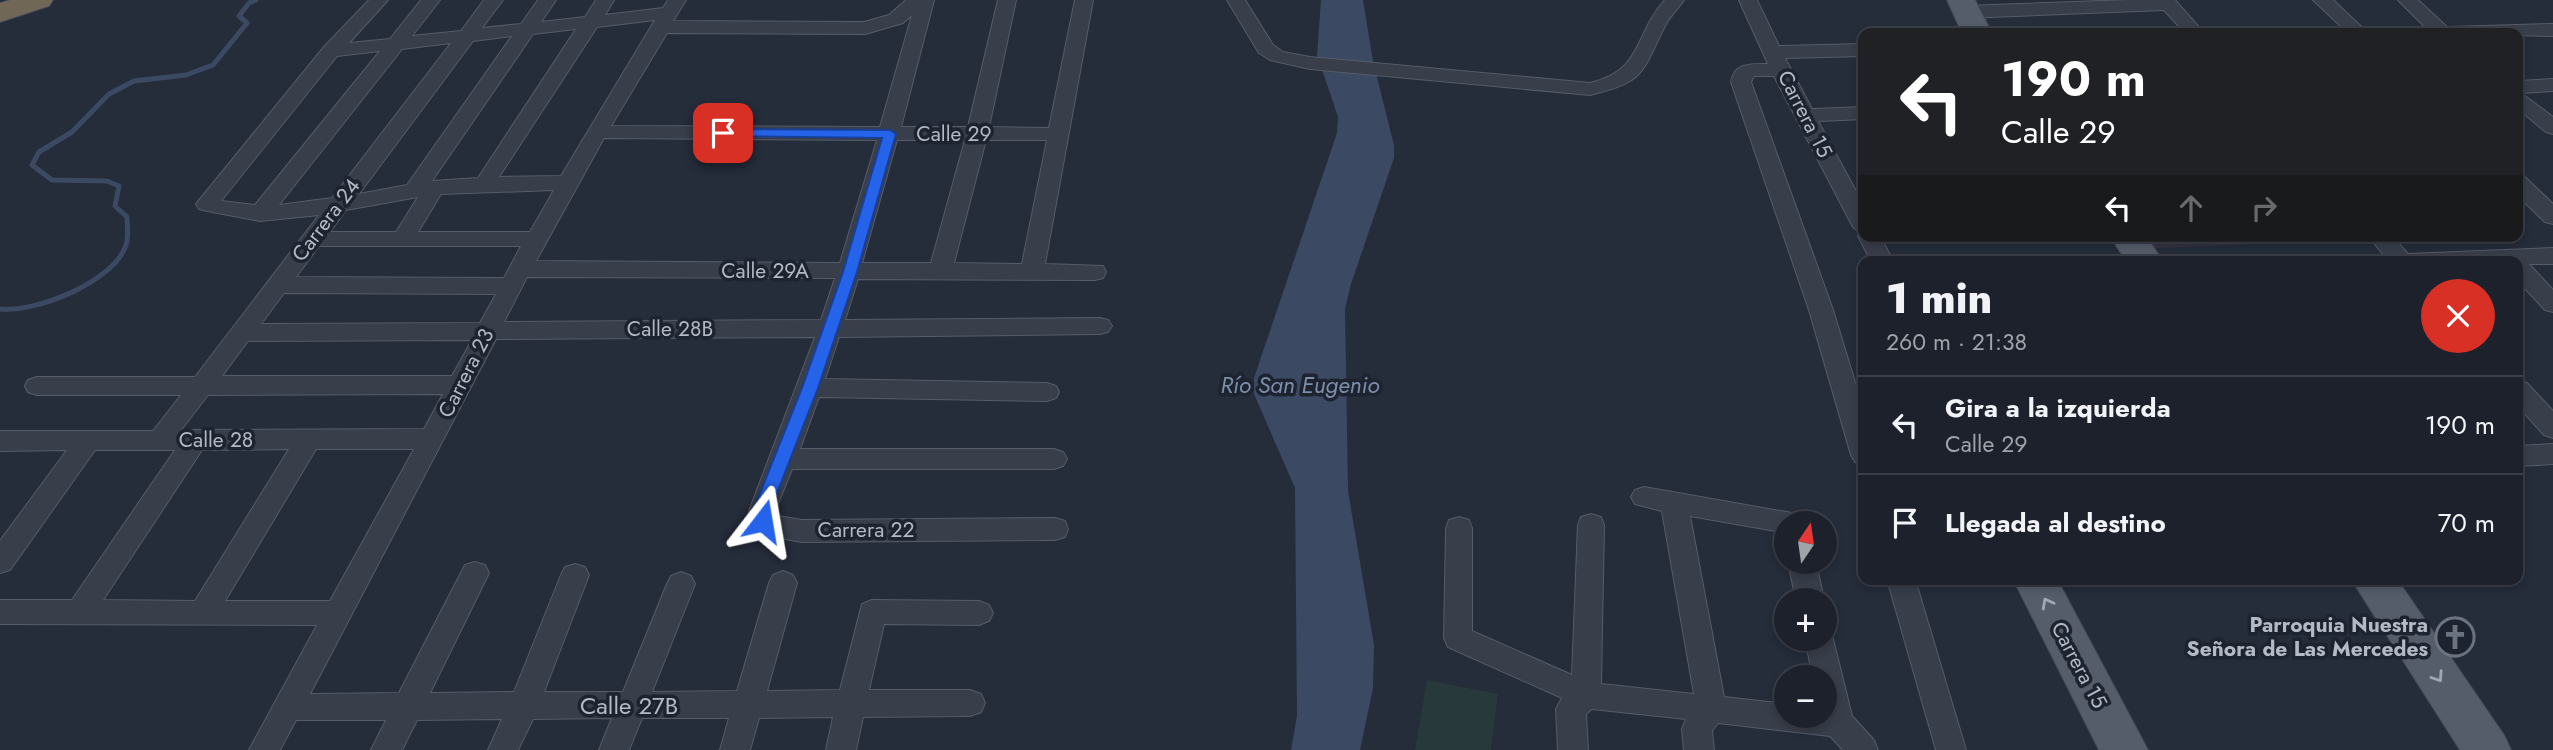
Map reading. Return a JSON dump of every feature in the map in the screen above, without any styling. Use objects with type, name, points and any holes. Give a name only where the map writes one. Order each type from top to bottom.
[{"type":"highway","points":[[0,7],[22,0]]},
{"type":"highway","points":[[0,13],[39,0]]},
{"type":"main road","points":[[2132,242],[2142,256]]},
{"type":"main road","name":"Carrera 15","points":[[2038,585],[2124,750]]},
{"type":"main road","points":[[2377,585],[2487,750]]},
{"type":"street","points":[[379,0],[331,51],[207,204],[228,212],[260,214],[425,189],[568,183]]},
{"type":"street","points":[[260,214],[431,0]]},
{"type":"street","name":"Carrera 24","points":[[160,440],[494,0]]},
{"type":"street","points":[[402,239],[425,189],[547,0]]},
{"type":"street","points":[[482,186],[605,0]]},
{"type":"street","points":[[331,51],[669,13],[865,28],[896,19],[918,0]]},
{"type":"street","name":"Carrera 22","points":[[925,0],[850,272],[810,388],[762,511],[763,521],[773,526],[802,531],[1055,529]]},
{"type":"street","points":[[940,272],[977,134],[1007,0]]},
{"type":"street","points":[[1032,272],[1084,0]]},
{"type":"street","points":[[1236,0],[1266,49],[1277,56],[1310,63],[1576,89],[1607,86],[1624,81],[1635,70],[1663,16],[1675,0]]},
{"type":"street","name":"Carrera 15","points":[[1748,0],[1858,216]]},
{"type":"street","points":[[2322,0],[2353,28]]},
{"type":"street","points":[[2407,0],[2436,28]]},
{"type":"street","points":[[1968,15],[2166,2],[2190,28]]},
{"type":"street","name":"Carrera 23","points":[[264,750],[537,239],[597,132],[669,13]]},
{"type":"street","points":[[2523,31],[2553,30]]},
{"type":"street","points":[[1858,51],[1777,61],[1749,70],[1742,75],[1741,82],[1821,310],[1858,435]]},
{"type":"street","points":[[2523,87],[2553,85]]},
{"type":"street","points":[[2523,102],[2553,128]]},
{"type":"street","points":[[1805,115],[1858,113]]},
{"type":"street","name":"Calle 29","points":[[597,132],[1060,134]]},
{"type":"street","points":[[2523,188],[2553,217]]},
{"type":"street","points":[[312,239],[537,239]]},
{"type":"street","points":[[2385,242],[2397,256]]},
{"type":"street","points":[[2523,260],[2553,256]]},
{"type":"street","name":"Calle 29A","points":[[516,278],[850,272],[1095,272]]},
{"type":"street","points":[[2523,272],[2553,304]]},
{"type":"street","points":[[276,285],[516,278]]},
{"type":"street","name":"Calle 28B","points":[[241,333],[1100,326]]},
{"type":"street","points":[[37,386],[458,385]]},
{"type":"street","points":[[810,388],[1047,392]]},
{"type":"street","points":[[2523,395],[2553,428]]},
{"type":"street","name":"Calle 28","points":[[0,442],[432,439]]},
{"type":"street","points":[[80,612],[195,440]]},
{"type":"street","points":[[202,612],[308,440]]},
{"type":"street","points":[[0,562],[88,441]]},
{"type":"street","points":[[2523,456],[2553,454]]},
{"type":"street","points":[[783,459],[1055,459]]},
{"type":"street","points":[[1644,496],[1774,520]]},
{"type":"street","points":[[1674,502],[1712,708],[1698,729],[1699,750]]},
{"type":"street","points":[[1573,750],[1571,709],[1586,695],[1591,525]]},
{"type":"street","points":[[1459,528],[1458,638],[1586,695],[1838,723]]},
{"type":"street","points":[[386,750],[475,573]]},
{"type":"street","points":[[503,750],[524,705],[575,575]]},
{"type":"street","points":[[735,750],[783,583]]},
{"type":"street","points":[[614,750],[681,584]]},
{"type":"street","points":[[1903,585],[1951,750]]},
{"type":"street","points":[[0,612],[338,613]]},
{"type":"street","points":[[841,750],[872,612],[979,613]]},
{"type":"street","points":[[1822,651],[1838,723],[1863,750]]},
{"type":"street","name":"Calle 27B","points":[[287,707],[970,703]]},
{"type":"shaded area","points":[[2133,242],[2300,242],[2138,249]]},
{"type":"shaded area","points":[[1427,680],[1498,694],[1491,750],[1415,750]]},
{"type":"water","name":"Río San Eugenio","points":[[1321,0],[1363,0],[1373,61],[1394,145],[1394,158],[1345,309],[1348,491],[1374,645],[1373,688],[1360,750],[1291,750],[1297,716],[1295,488],[1254,394],[1254,378],[1337,133],[1338,117],[1317,55]]},
{"type":"waterway","points":[[0,309],[33,306],[90,283],[119,259],[127,242],[127,217],[115,206],[119,186],[107,181],[52,180],[32,165],[39,152],[72,132],[109,94],[134,81],[186,75],[213,65],[247,23],[239,16],[249,3],[256,0]]},
{"type":"place","name":"Parroquia Nuestra Señora de Las Mercedes","points":[[2455,637]]},
{"type":"route","points":[[723,133],[890,134],[850,272],[810,388],[762,511],[763,521]]}]
